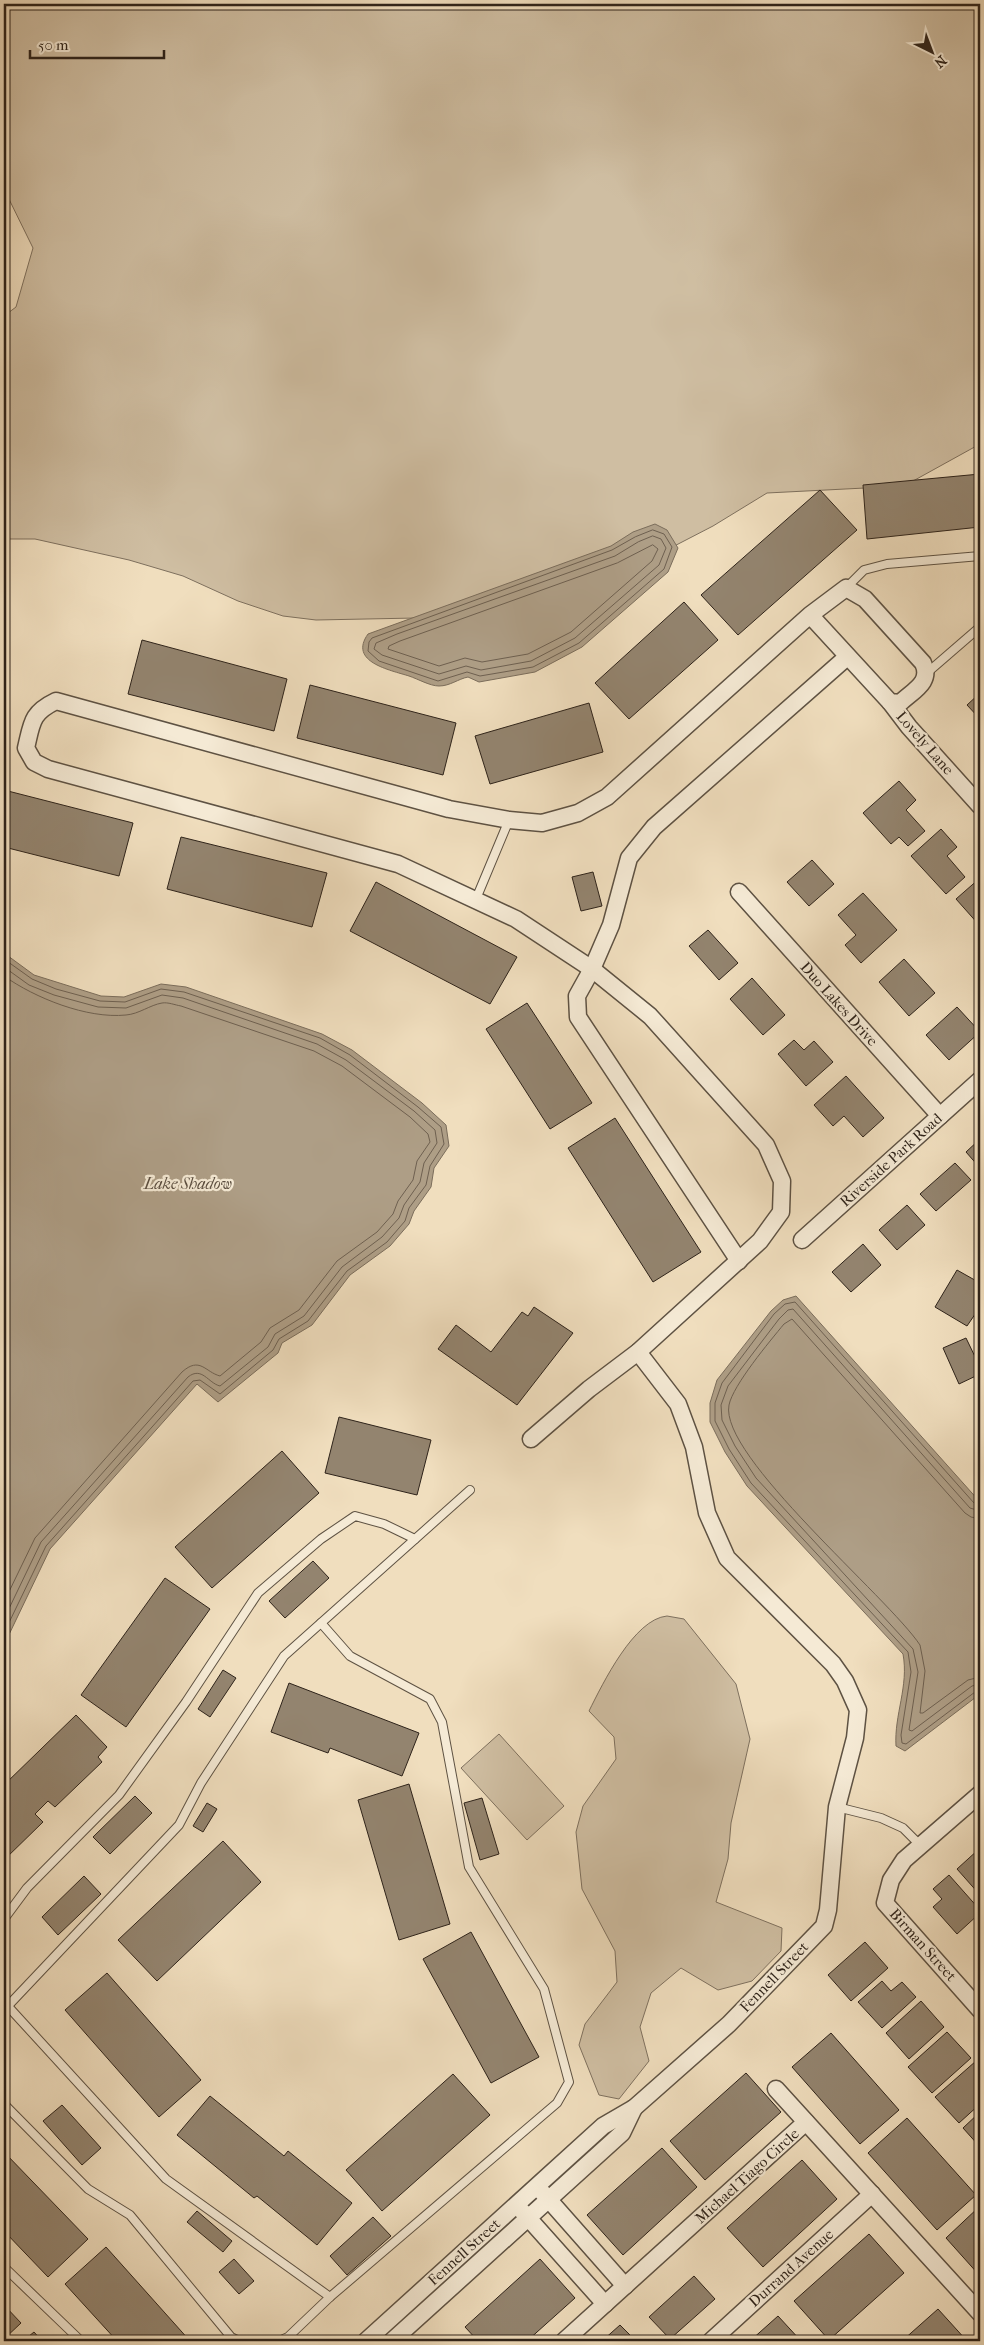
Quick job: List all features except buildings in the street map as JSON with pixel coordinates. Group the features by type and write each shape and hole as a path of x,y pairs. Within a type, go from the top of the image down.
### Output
{"street":[{"path":"531,1439 589,1389 638,1352 760,1241 781,1212 782,1181 766,1144 650,1016 592,969 516,919 398,864 48,768 34,762 26,748 33,718 42,708 56,701 449,809 509,820 542,823 578,813 607,797 810,615 846,588 865,599 923,663 928,672 926,679 900,703 890,702"},
{"name":"Lovely Lane","path":"810,615 890,702 980,806"},
{"path":"739,1261 578,1017 577,996 592,969 611,925 629,858 654,827 848,657"},
{"name":"Duo Lakes Drive","path":"739,892 940,1116"},
{"name":"Riverside Park Road","path":"802,1240 980,1080"},
{"name":"Fennell Street","path":"366,2341 603,2126 634,2108 729,2024 824,1926 828,1910 837,1807 855,1738 858,1710 845,1681 833,1664 727,1558 707,1513 694,1447 678,1404 638,1352"},
{"path":"920,1845 980,1794"},
{"name":"Birman Street","path":"920,1845 904,1860 892,1880 885,1903 980,2010"},
{"path":"776,2089 806,2122"},
{"name":"Fennell Street","path":"392,2341 622,2133 634,2108"},
{"name":"Michael Tiago Circle","path":"564,2341 806,2122 980,2313"},
{"path":"537,2186 625,2286"},
{"name":"Durrand Avenue","path":"711,2341 872,2194"},
{"path":"516,2205 605,2304"},
{"path":"572,2267 592,2249"}],"lane":[{"path":"846,588 864,570 887,564 980,556"},
{"path":"928,672 980,627"},
{"path":"476,899 509,820"},
{"path":"330,2297 166,2179 5,2006 179,1825 201,1783 284,1656 470,1490"},
{"path":"4,1919 27,1888 119,1795 186,1702 258,1593 321,1538 355,1516 384,1524 415,1539"},
{"path":"279,2341 288,2337 330,2297 557,2103 569,2082 544,1989 469,1866 442,1722 430,1699 350,1656 321,1623"},
{"path":"837,1807 881,1818 904,1828 920,1845"},
{"path":"4,2104 88,2188 130,2215 232,2337 239,2341"},
{"path":"4,2267 81,2341"}],"shaded area":[{"path":"4,4 980,4 980,444 904,486 767,493 713,526 655,556 416,618 316,620 283,616 238,601 183,576 129,560 35,539 4,539 4,316 16,307 33,248 4,189"},
{"path":"667,1616 684,1619 736,1684 750,1739 731,1823 728,1859 716,1902 782,1928 781,1951 752,1981 718,1990 681,1968 651,1993 640,2027 649,2061 619,2099 599,2095 579,2045 585,2024 617,1982 615,1951 582,1889 576,1832 583,1806 616,1759 614,1737 589,1711 611,1669 632,1640 643,1628 655,1620"},
{"path":"499,1734 564,1806 527,1840 461,1768"}],"water":[{"path":"655,524 667,530 678,548 668,572 582,647 535,672 479,682 468,677 447,685 435,686 382,667 367,658 363,652 363,644 368,634 611,546 633,532"},
{"name":"Lake Shadow","path":"4,953 34,975 101,996 124,997 161,984 186,987 322,1034 352,1050 422,1103 446,1125 449,1146 434,1168 431,1187 414,1211 409,1224 390,1246 350,1275 312,1325 282,1343 278,1353 218,1402 197,1384 50,1549 4,1645"},
{"path":"796,1296 980,1502 980,1694 905,1751 896,1746 897,1723 904,1678 903,1654 747,1486 725,1452 710,1422 710,1403 717,1380 771,1311 783,1300"}]}
